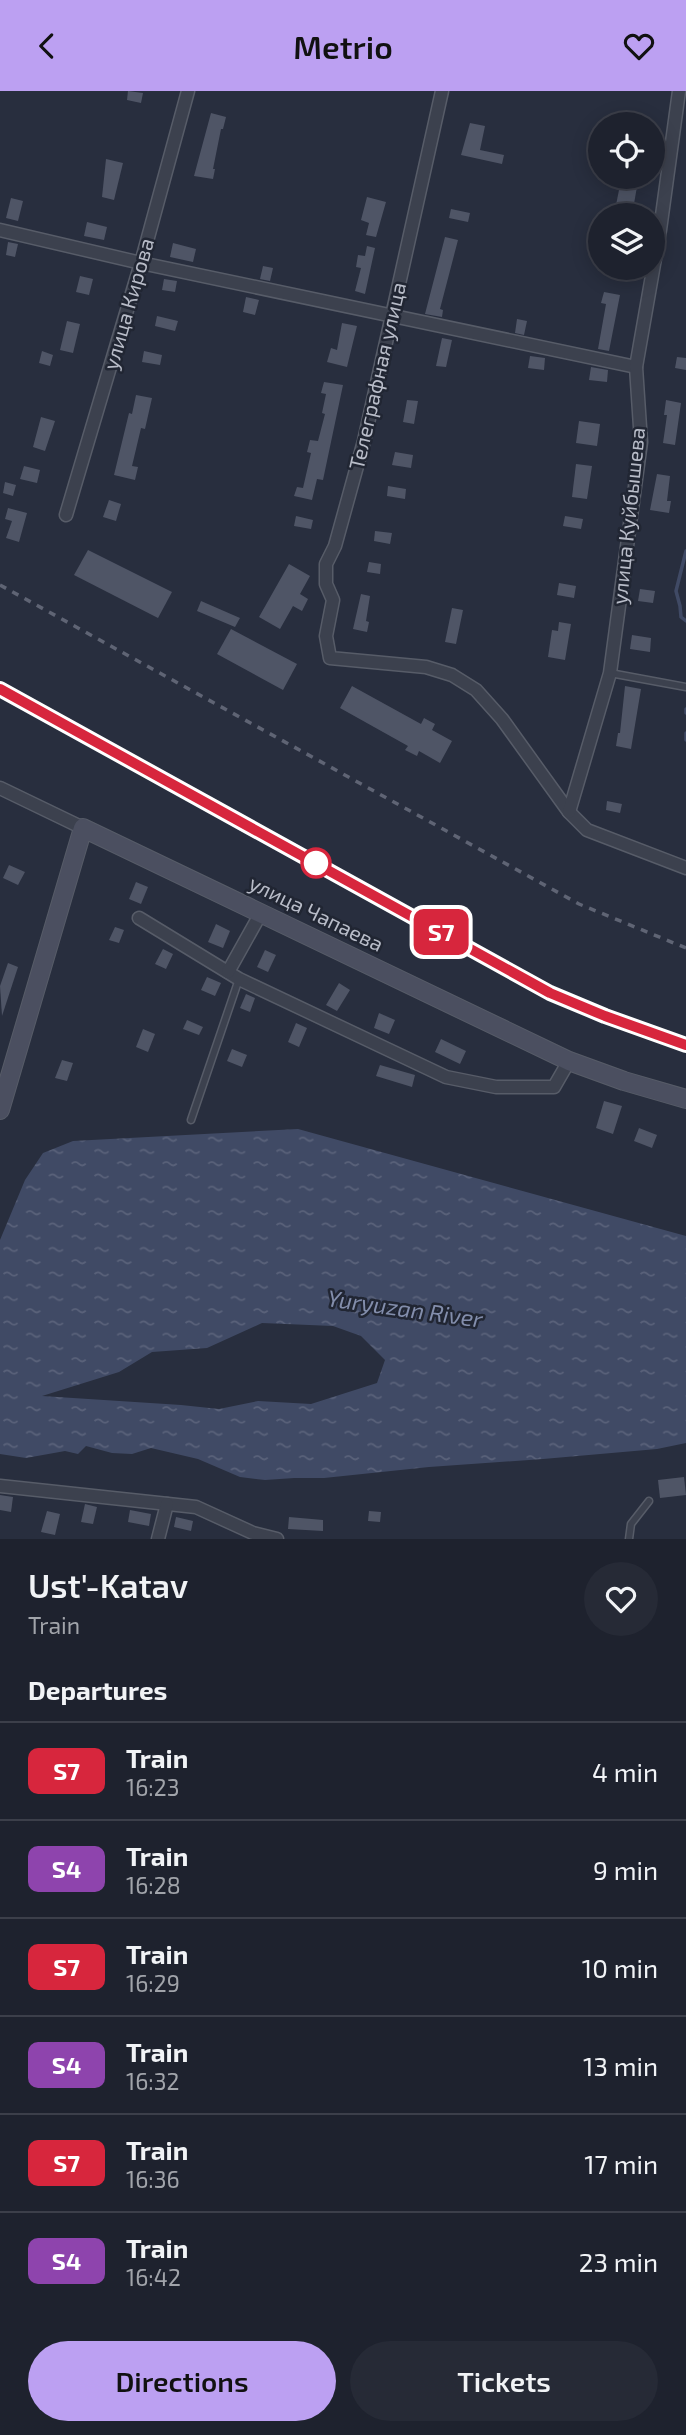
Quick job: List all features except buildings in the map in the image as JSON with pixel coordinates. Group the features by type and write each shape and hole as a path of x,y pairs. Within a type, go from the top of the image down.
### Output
{"main road":[{"name":"улица Чапаева","path":"83,828 569,1061 686,1099"},
{"path":"0,1111 83,828"}],"street":[{"name":"улица Кирова","path":"66,515 141,263 188,91"},
{"name":"Телеграфная улица","path":"442,91 355,475 335,547 326,564 326,584 332,600 326,636 330,658 426,667 452,675 477,690 502,719 569,812"},
{"name":"улица Куйбышева","path":"569,812 610,673 641,442 636,367 660,230 679,91"},
{"path":"0,230 391,317 636,367"},
{"path":"0,788 83,828"},
{"path":"569,812 587,830 686,868"},
{"path":"234,976 261,913"},
{"path":"139,918 234,976 446,1077 496,1087 554,1087 569,1061"},
{"path":"0,1486 196,1507 253,1534 276,1539"},
{"path":"158,1539 167,1504"}],"lane":[{"path":"610,673 686,687"},
{"path":"191,1120 234,976"},
{"path":"629,1539 631,1524 649,1501"}],"water":[{"name":"Yuryuzan River","path":"298,1129 686,1236 686,1443 657,1449 324,1478 265,1480 240,1477 198,1459 151,1448 132,1454 112,1453 86,1446 78,1454 65,1451 26,1458 0,1454 0,1240 25,1180 43,1153 73,1141","holes":["262,1323 333,1326 361,1336 385,1360 377,1383 311,1404 258,1401 219,1409 42,1396 119,1372 152,1352 207,1348"]}],"waterway":[{"path":"686,551 676,591 681,617 686,621"},
{"path":"686,733 686,740"}],"railway":[{"path":"0,585 579,904 686,948"},
{"path":"0,689 550,993 686,1045"}],"train":[{"name":"S7","path":"0,689 550,993 686,1045"}]}
